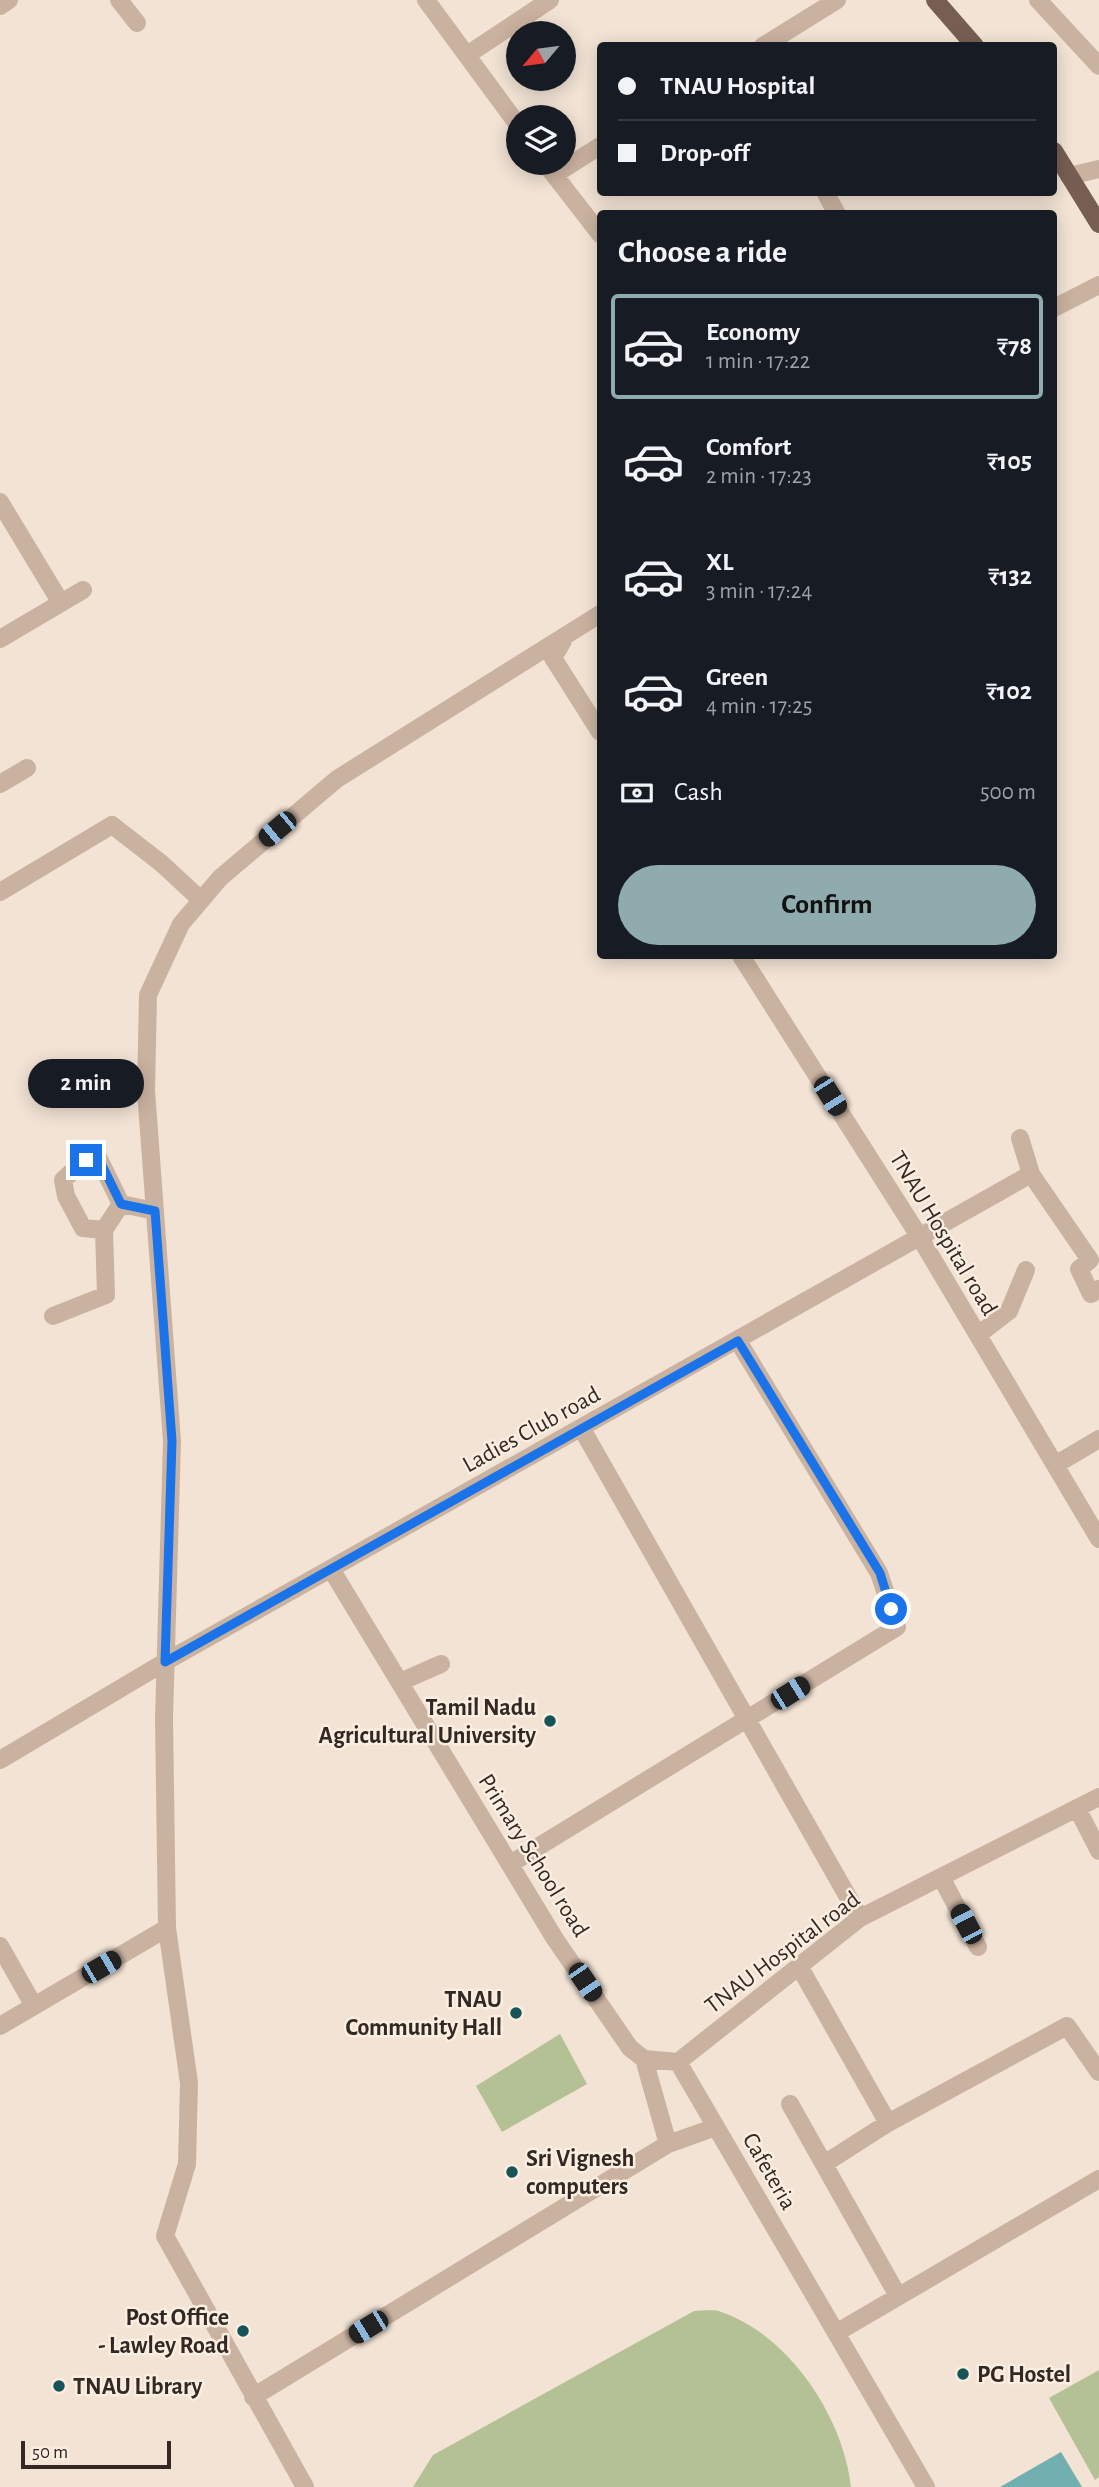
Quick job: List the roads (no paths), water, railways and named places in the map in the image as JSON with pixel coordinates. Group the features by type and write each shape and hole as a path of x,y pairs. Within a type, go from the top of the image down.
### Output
{"main road":[{"path":"935,0 972,42"},
{"path":"1057,156 1099,224"}],"street":[{"path":"0,6 9,0"},
{"path":"119,0 137,23"},
{"path":"426,0 506,109"},
{"path":"467,55 550,0"},
{"path":"769,42 837,0"},
{"path":"1038,0 1099,66"},
{"path":"576,157 597,147"},
{"path":"1069,176 1099,169"},
{"path":"555,175 597,230"},
{"path":"1057,306 1099,285"},
{"path":"0,502 61,603"},
{"path":"0,639 83,590"},
{"path":"305,2487 165,2236 187,2164 189,2083 167,1928 165,1662 172,1441 146,1091 148,995 181,924 220,877 337,779 563,641 597,616"},
{"path":"563,641 553,658 597,727"},
{"path":"0,784 27,768"},
{"path":"0,892 112,825 161,863 201,900"},
{"name":"TNAU Hospital road","path":"743,959 919,1236 1099,1539"},
{"path":"1020,1138 1031,1174 1090,1260 1079,1269 1091,1294 1099,1289"},
{"path":"104,1230 83,1228 66,1196 63,1180 86,1160 98,1157 121,1204"},
{"name":"Ladies Club road","path":"0,1760 165,1662 1031,1174"},
{"path":"121,1204 155,1211"},
{"path":"52,1316 106,1295 104,1230 121,1204"},
{"path":"978,1335 1009,1311 1026,1270"},
{"path":"510,1864 897,1627 880,1573 738,1341"},
{"path":"582,1429 860,1918"},
{"path":"1055,1465 1099,1439"},
{"name":"Primary School road","path":"331,1569 555,1939 630,2048 644,2059"},
{"path":"400,1682 441,1664"},
{"name":"TNAU Hospital road","path":"678,2062 860,1918 1099,1797"},
{"path":"1077,1808 1099,1851"},
{"path":"942,1877 978,1947"},
{"path":"0,2026 167,1928"},
{"path":"0,1946 34,2006"},
{"path":"799,1966 888,2123"},
{"path":"824,2164 888,2123 1067,2026 1099,2072"},
{"path":"668,2144 644,2059 678,2062 716,2127"},
{"path":"790,2104 898,2297"},
{"name":"Cafeteria","path":"253,2397 668,2144 716,2127 926,2487"},
{"path":"836,2333 1099,2179"}],"water":[{"path":"1061,2452 1082,2487 1000,2487"}],"place":[{"name":"Tamil Nadu Agricultural University","path":"550,1721"},
{"name":"TNAU Community Hall","path":"516,2013"},
{"name":"Sri Vignesh computers","path":"512,2172"},
{"name":"Post Office - Lawley Road","path":"243,2331"},
{"name":"PG Hostel","path":"963,2374"},
{"name":"TNAU Library","path":"59,2386"}]}
